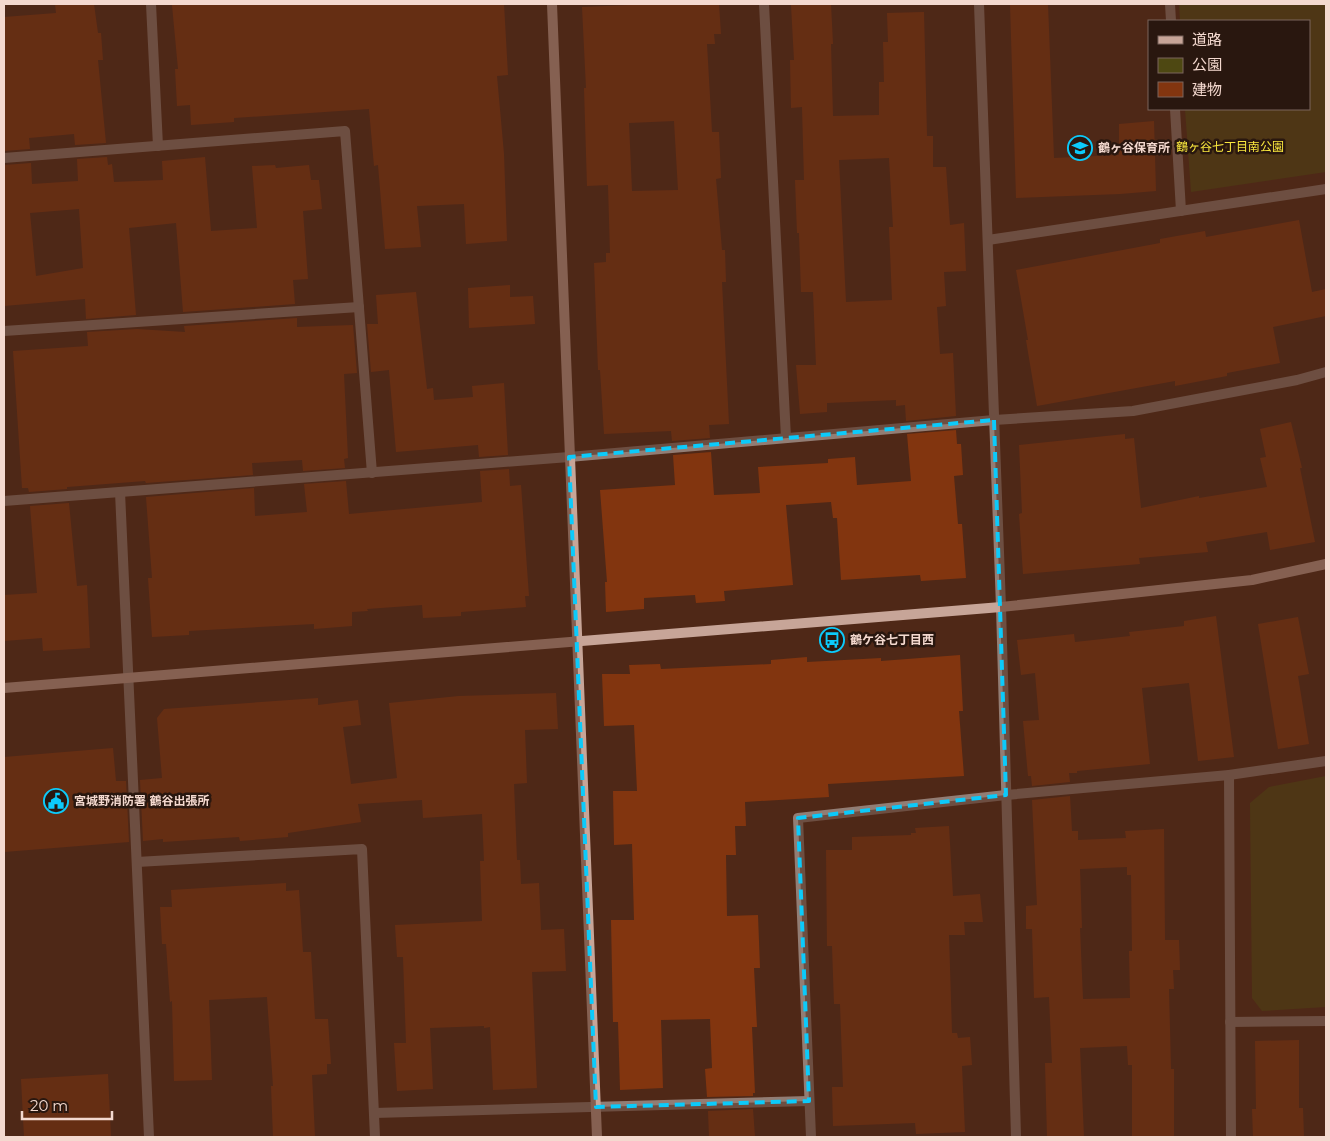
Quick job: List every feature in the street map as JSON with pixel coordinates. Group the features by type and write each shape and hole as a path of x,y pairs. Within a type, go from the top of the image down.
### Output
{"street":[{"path":"151,4 158,146"},
{"path":"552,4 597,1137"},
{"path":"764,4 786,438"},
{"path":"980,4 1001,607 1016,1137"},
{"path":"1170,4 1170,20"},
{"path":"1175,110 1181,211"},
{"path":"4,158 345,131 372,473"},
{"path":"988,240 1326,189"},
{"path":"4,331 359,307"},
{"path":"4,501 569,457 994,420 1133,411 1297,380 1326,372"},
{"path":"120,492 149,1137"},
{"path":"4,688 1001,607 1252,580 1326,564"},
{"path":"811,1137 798,818 1006,795 1228,775 1326,761"},
{"path":"1228,775 1231,1137"},
{"path":"137,862 362,850 375,1137"},
{"path":"1230,1022 1326,1020"},
{"path":"374,1113 809,1101"}],"highlighted area":[{"path":"994,420 1006,795 798,818 809,1101 596,1107 569,457"}],"green space":[{"name":"鶴ヶ谷七丁目南公園","path":"1179,4 1326,4 1326,172 1191,192 1185,110 1310,110 1310,20 1180,20"},
{"path":"1326,776 1326,1007 1262,1011 1252,998 1250,803 1269,787"}],"building":[{"path":"55,4 94,4 98,33 101,33 103,60 98,60 106,143 75,145 74,134 29,138 30,149 4,151 4,17 56,13"},
{"path":"504,4 508,75 497,76 504,154 507,241 466,244 464,204 417,206 421,247 385,249 378,165 374,166 369,109 234,118 234,122 191,125 190,105 177,106 175,69 178,69 172,5"},
{"path":"719,4 721,34 714,34 715,44 707,44 712,132 719,132 721,178 716,179 722,250 725,250 726,282 722,282 729,424 709,425 710,438 672,441 671,431 604,434 600,370 598,370 594,263 606,262 606,253 610,253 608,185 587,186 584,88 586,88 582,7","holes":["674,121 678,190 632,191 629,123"]},
{"path":"831,4 833,116 879,115 879,82 884,82 883,42 888,42 887,13 924,12 927,136 933,136 933,167 946,167 950,225 964,223 966,271 944,272 946,306 937,307 940,354 953,353 956,416 906,421 905,405 896,406 896,400 827,403 827,412 800,414 796,365 816,365 813,292 801,292 795,180 804,180 802,107 791,108 790,60 794,60 791,5","holes":["889,158 893,227 889,227 892,300 846,302 839,160"]},
{"path":"1010,4 1048,4 1054,158 1119,155 1119,124 1154,121 1156,191 1016,198"},
{"path":"107,157 108,165 112,164 114,182 163,180 162,161 205,157 211,231 257,228 252,166 275,165 276,168 309,165 311,180 319,180 322,209 303,211 308,279 293,280 295,304 183,312 176,223 129,228 136,315 86,319 85,299 4,306 4,165 31,163 32,184 78,181 77,159","holes":["79,209 83,268 36,276 30,213"]},
{"path":"1299,220 1312,292 1326,289 1326,316 1273,327 1280,363 1227,373 1227,376 1175,386 1175,381 1037,406 1016,270 1160,243 1160,239 1205,231 1206,237"},
{"path":"510,285 510,297 533,296 535,324 469,328 468,288"},
{"path":"416,292 427,389 433,388 434,400 473,397 472,386 504,383 508,455 479,457 478,445 396,452 389,370 371,372 367,324 378,324 376,295"},
{"path":"297,318 297,327 353,325 357,373 344,374 348,458 344,459 345,468 303,471 302,460 252,463 253,475 146,483 145,481 29,492 28,488 22,488 13,351 88,346 87,332 137,329 185,332 184,326"},
{"path":"1291,422 1302,468 1300,468 1315,542 1270,550 1267,532 1206,542 1208,552 1139,558 1140,564 1023,574 1019,514 1022,513 1019,445 1125,434 1125,439 1134,438 1141,508 1199,496 1199,498 1267,487 1260,458 1266,457 1260,429"},
{"path":"956,430 957,444 961,444 963,475 954,476 958,524 962,524 966,578 921,581 920,575 841,580 837,518 833,518 831,502 786,505 793,585 724,591 725,601 696,603 695,595 644,598 644,609 606,612 605,582 607,582 600,490 675,485 673,455 711,452 714,495 760,493 758,467 828,463 828,459 855,457 857,485 911,481 907,434"},
{"path":"509,469 510,486 521,485 529,596 525,596 526,607 461,612 461,616 423,618 422,605 367,609 368,611 352,612 352,626 314,629 314,624 189,631 189,635 152,637 148,578 152,578 146,497 254,488 255,516 307,512 304,484 346,481 349,514 482,502 480,471"},
{"path":"69,503 77,586 87,585 90,648 43,651 42,638 4,641 4,595 37,593 30,506"},
{"path":"1216,616 1234,757 1198,761 1189,683 1142,688 1150,764 1077,771 1077,773 1069,773 1070,782 1032,786 1031,776 1028,776 1023,721 1039,720 1035,673 1021,675 1017,640 1074,634 1075,642 1130,636 1129,632 1184,626 1184,621"},
{"path":"1298,617 1309,674 1298,676 1309,744 1278,749 1258,624"},
{"path":"960,655 963,711 959,711 964,776 828,784 829,797 745,802 746,826 735,826 736,855 726,855 727,916 758,915 760,968 754,968 757,1027 752,1027 755,1093 753,1093 753,1096 707,1097 705,1069 712,1068 710,1019 661,1020 663,1088 620,1090 618,1022 613,1022 611,920 634,920 632,844 614,845 613,791 637,791 634,725 604,726 602,674 630,674 629,665 660,664 661,669 771,664 771,660 807,657 807,662 881,658 881,661"},
{"path":"556,693 558,729 525,730 527,783 514,784 517,860 520,860 521,884 539,883 541,930 564,929 566,971 532,972 537,1088 493,1090 490,1027 484,1028 484,1026 430,1028 433,1089 397,1091 394,1043 406,1043 403,957 397,957 395,925 482,921 480,861 484,861 482,814 423,818 422,800 358,804 361,822 288,833 288,837 240,841 239,837 163,842 163,839 143,841 140,780 162,778 157,718 164,709 318,698 318,705 358,700 361,725 343,727 351,784 397,778 389,703 459,696"},
{"path":"113,748 116,781 126,781 129,842 4,852 4,757"},
{"path":"1070,796 1072,831 1078,831 1078,840 1126,838 1125,831 1164,829 1165,940 1179,940 1180,970 1173,970 1174,989 1169,989 1171,1069 1174,1069 1174,1137 1132,1137 1132,1065 1128,1065 1127,1046 1080,1048 1084,1137 1047,1137 1045,1063 1052,1063 1049,997 1034,998 1032,929 1026,929 1026,906 1037,905 1032,800","holes":["1127,867 1127,875 1131,875 1132,951 1129,951 1130,998 1083,999 1080,869"]},
{"path":"949,826 953,896 980,894 983,922 964,922 965,935 949,935 952,1033 957,1033 958,1038 970,1037 972,1065 962,1066 965,1132 916,1134 915,1123 833,1126 832,1087 843,1087 840,1004 834,1004 832,946 827,946 826,850 852,850 852,837 911,835 911,833 916,833 915,828"},
{"path":"286,883 286,891 299,890 303,952 311,952 315,1019 328,1019 331,1064 327,1064 327,1074 312,1075 315,1137 273,1137 271,1086 273,1086 267,997 209,1000 212,1080 174,1081 172,1001 170,1002 166,944 162,944 160,907 172,907 171,890"},
{"path":"1299,1040 1299,1108 1303,1108 1304,1137 1253,1137 1252,1109 1256,1109 1255,1041"},
{"path":"108,1074 111,1137 24,1137 21,1079"},
{"path":"753,1109 755,1137 709,1137 708,1111"}],"place":[{"name":"鶴ヶ谷保育所","path":"1080,148"},
{"name":"鶴ケ谷七丁目西","path":"832,640"},
{"name":"宮城野消防署 鶴谷出張所","path":"56,801"}]}
